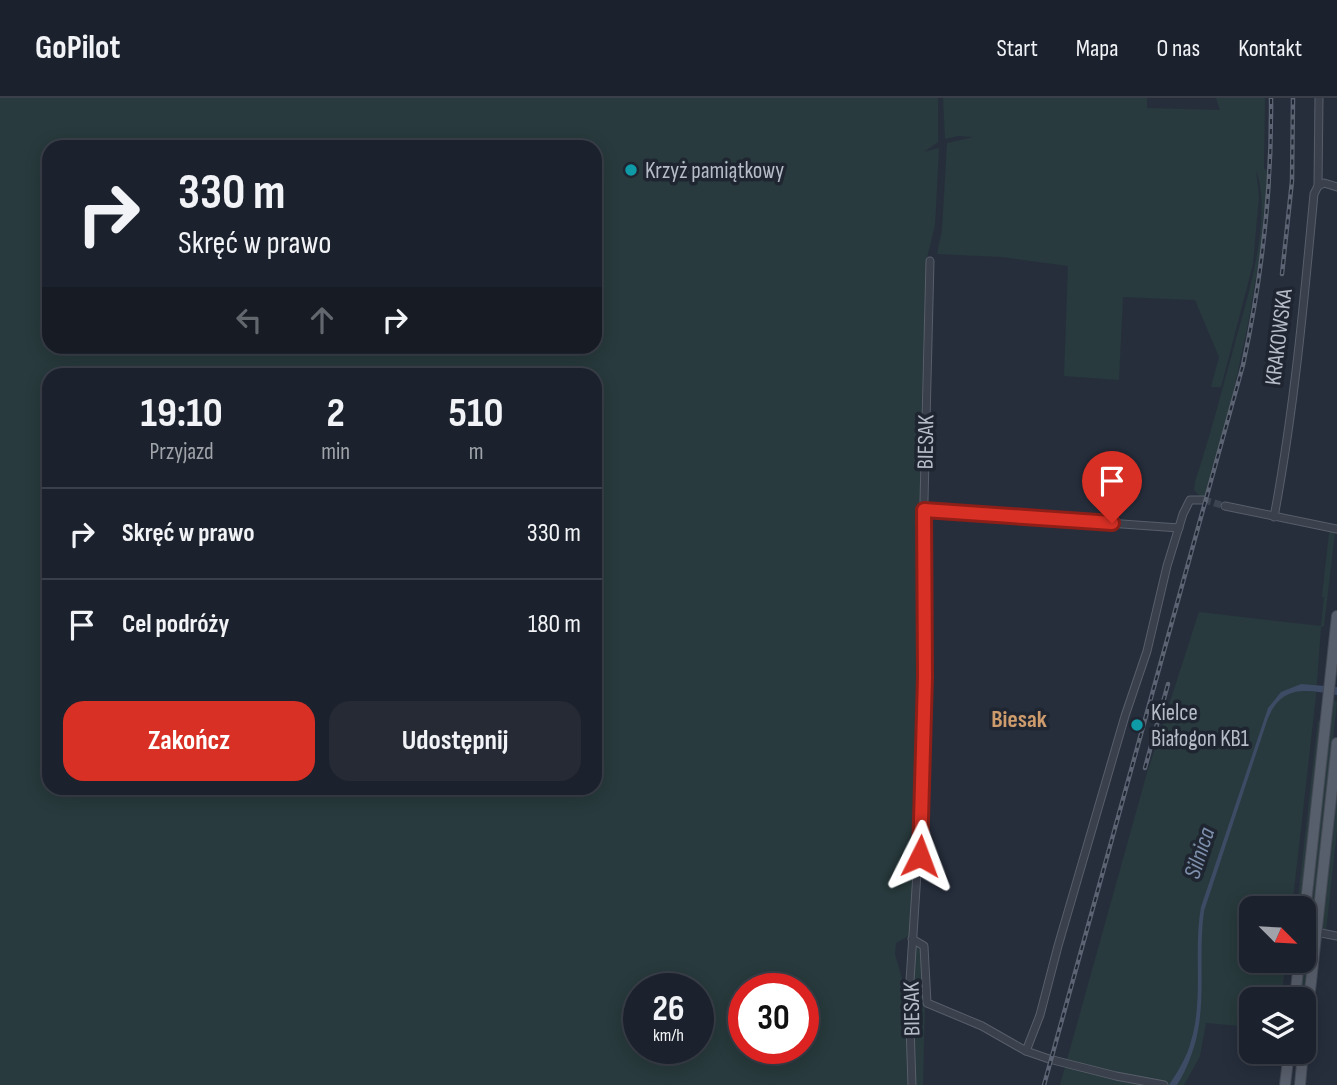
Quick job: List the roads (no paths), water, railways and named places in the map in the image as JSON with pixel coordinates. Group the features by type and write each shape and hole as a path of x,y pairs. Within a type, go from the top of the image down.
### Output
{"main road":[{"path":"1307,896 1337,616"},
{"path":"1316,932 1337,743"},
{"path":"1285,1085 1288,1064"},
{"path":"1300,1085 1302,1064"}],"street":[{"name":"KRAKOWSKA","path":"1274,517 1282,477 1314,194 1318,186 1319,98"},
{"path":"1318,186 1324,183 1337,187"},
{"name":"BIESAK","path":"912,1085 909,996 923,773 924,510 930,261"},
{"path":"1026,1051 1040,1016 1125,716 1150,642 1161,587 1179,528 1189,501 1204,500"},
{"path":"1225,506 1337,529"},
{"path":"924,510 1179,528"},
{"path":"1316,932 1337,936"},
{"path":"912,939 924,946 927,1003 982,1026 1026,1051 1077,1067 1164,1085"}],"water":[{"path":"1301,684 1337,687 1337,695 1306,691 1288,694 1274,707 1268,718 1204,911 1197,1037 1180,1080 1177,1085 1169,1085 1187,1053 1195,1025 1201,907 1268,708 1281,692"}],"tunnel":[{"path":"1204,500 1225,506"}],"railway":[{"path":"1044,1085 1243,365 1256,299 1264,232 1270,165 1271,98"},
{"path":"1282,274 1292,181 1293,98"},
{"path":"1145,768 1168,684"}],"place":[{"name":"Krzyż pamiątkowy","path":"631,170"},
{"name":"Kielce Białogon KB1","path":"1137,725"}],"district":[{"name":"Biesak","path":"1019,719"}],"water label":[{"name":"Silnica","path":"1199,853"}]}
